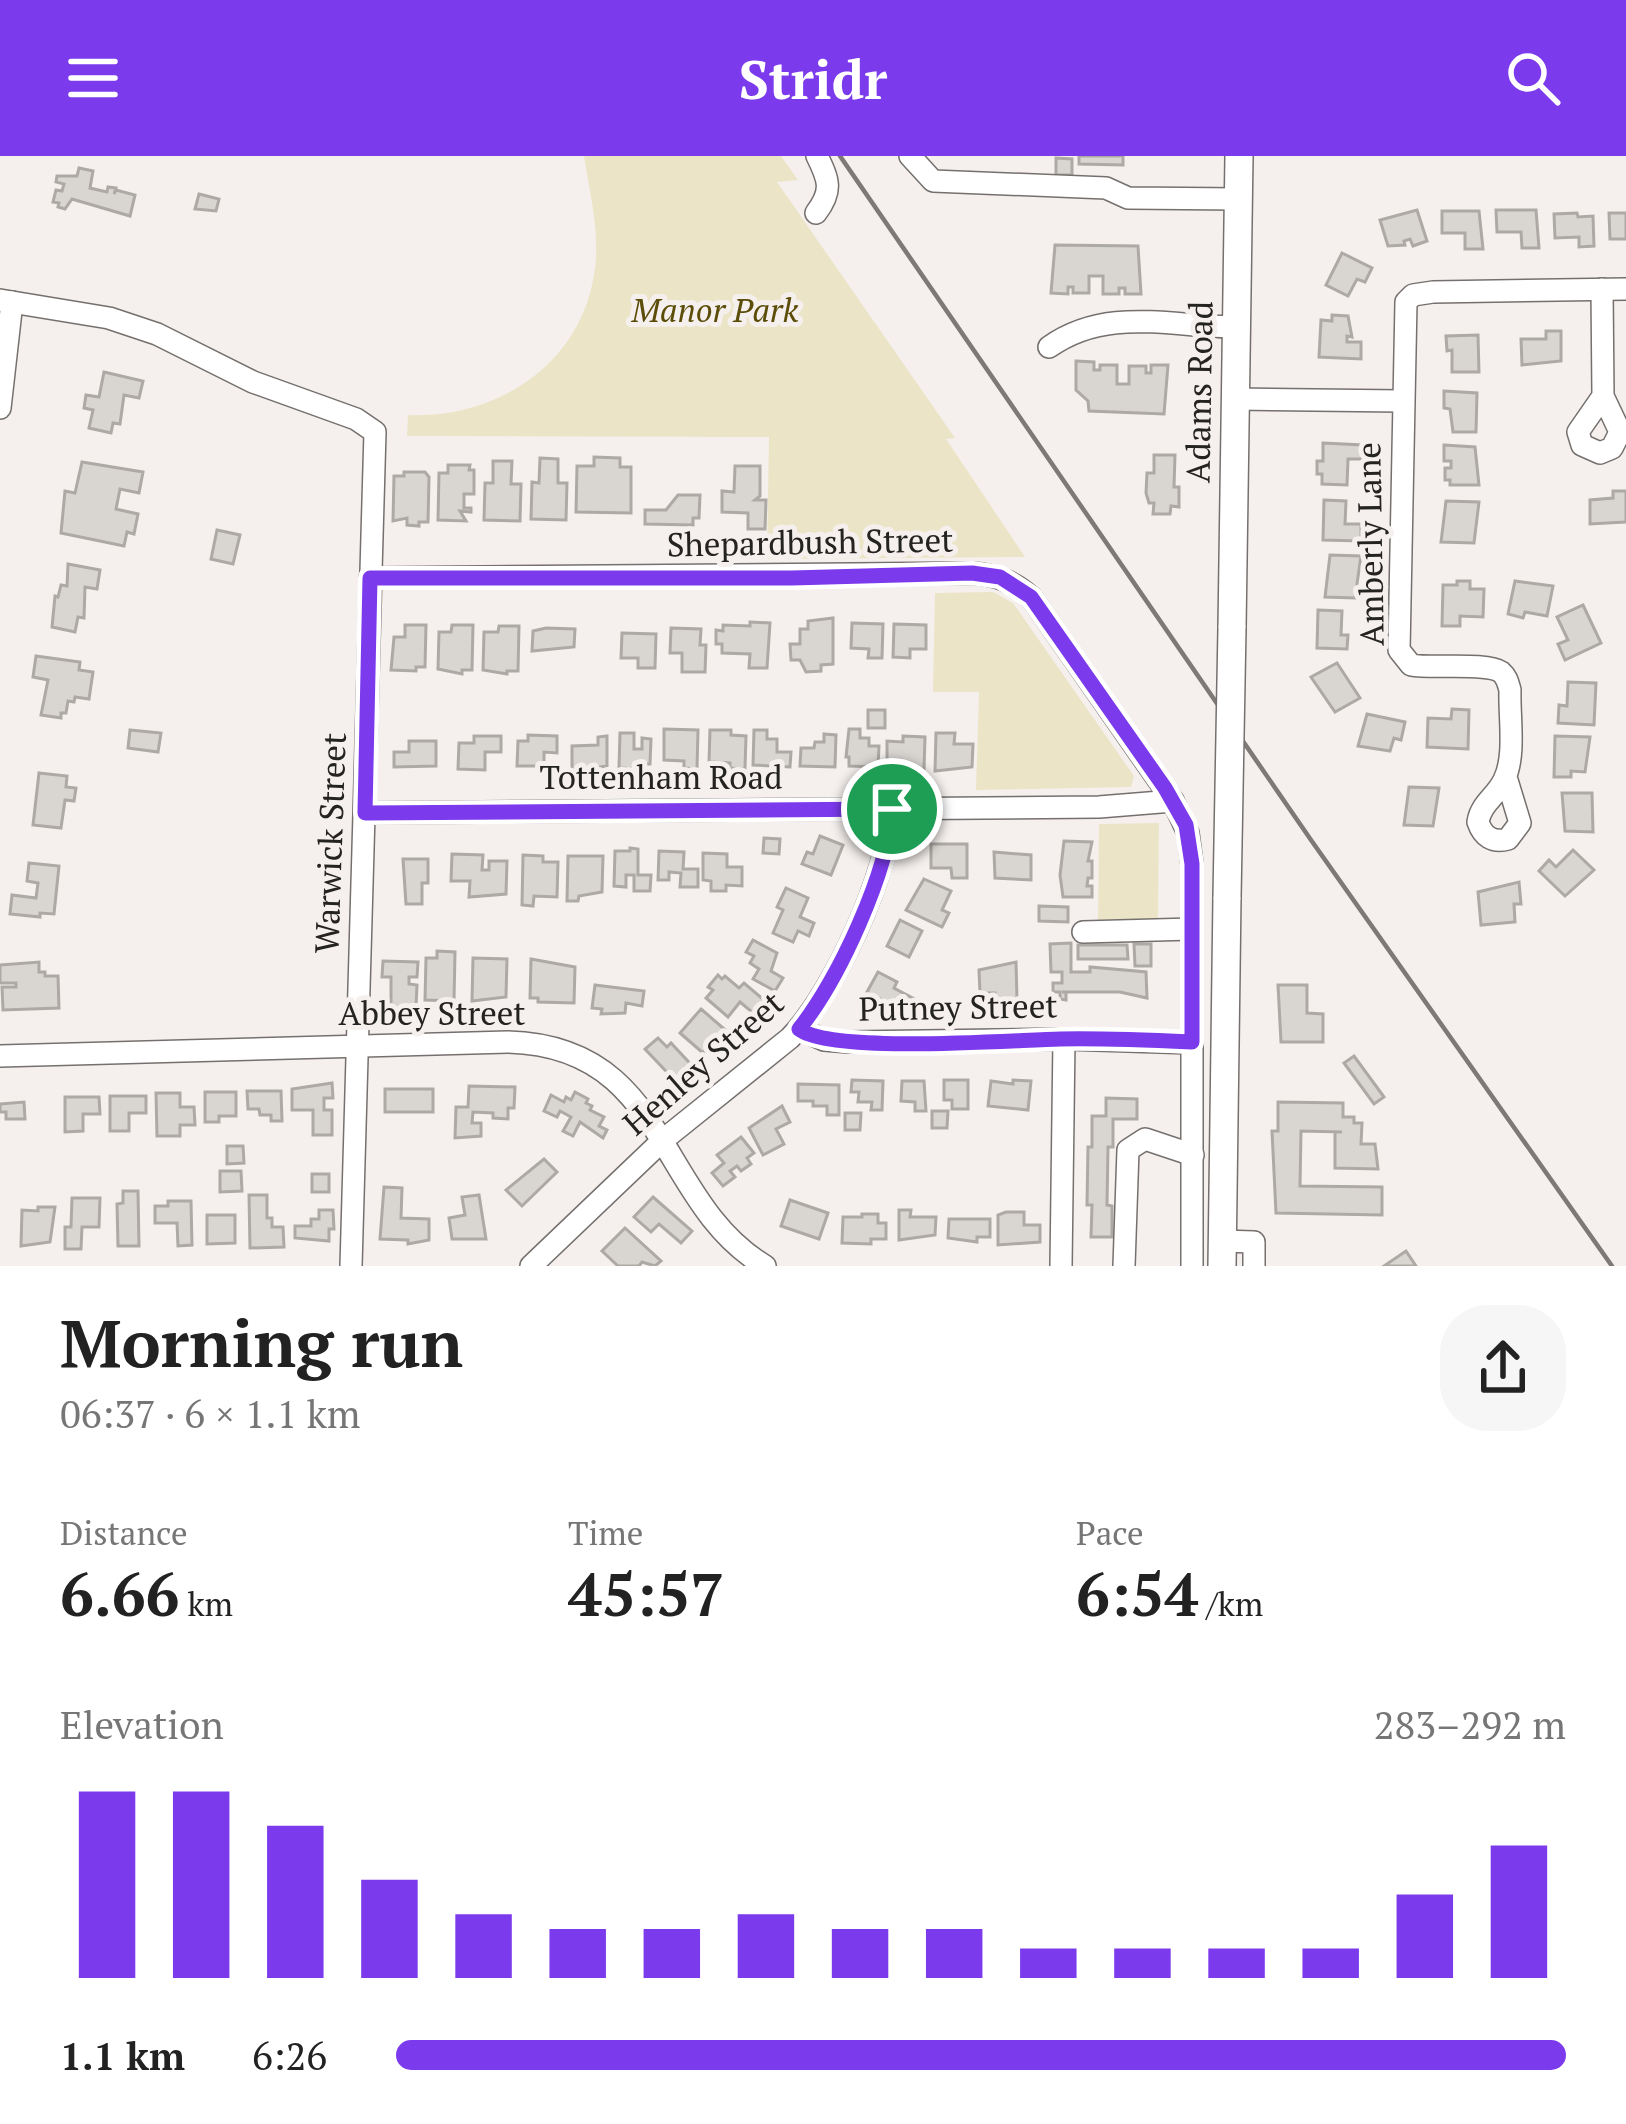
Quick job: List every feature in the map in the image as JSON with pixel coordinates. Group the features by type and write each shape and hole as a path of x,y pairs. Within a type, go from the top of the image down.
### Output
{"main road":[{"name":"Adams Road","path":"1222,1254 1240,156"}],"street":[{"path":"816,213 829,197 829,180 817,156"},
{"path":"910,156 933,181 1106,188 1128,199 1239,199"},
{"path":"1603,396 1602,289 1626,289"},
{"name":"Amberly Lane","path":"1506,777 1510,690 1502,673 1411,665 1399,650 1405,312 1413,295 1602,289"},
{"path":"0,408 6,301"},
{"name":"Warwick Street","path":"6,301 109,318 157,334 254,382 368,424 375,432 351,1266"},
{"path":"1049,346 1077,329 1112,320 1236,327"},
{"path":"1235,399 1402,401"},
{"name":"Shepardbush Street","path":"370,578 959,573 1000,577 1031,597 1173,801 1188,833 1192,1266"},
{"name":"Tottenham Road","path":"365,813 1099,807 1173,801"},
{"name":"Henley Street","path":"531,1266 663,1140 799,1029 820,1002 845,953 888,843 892,809"},
{"path":"1084,932 1192,929"},
{"name":"Putney Street","path":"799,1029 807,1035 848,1042 1192,1042"},
{"path":"1061,1266 1064,1039"},
{"name":"Abbey Street","path":"0,1056 508,1042 568,1052 589,1060 618,1084 663,1140 715,1222 739,1248 765,1266"},
{"path":"1124,1266 1128,1150 1144,1139 1193,1155"},
{"path":"1222,1254 1254,1242 1254,1266"}],"green space":[{"name":"Manor Park","path":"584,156 781,156 798,180 777,182 955,438 946,439 1025,557 767,559 769,437 407,436 408,415 471,408 501,397 551,361 571,336 585,308 596,260"},
{"path":"993,592 1013,603 1134,776 1131,787 976,790 979,692 933,692 935,593"},
{"path":"1159,823 1158,921 1098,923 1099,824"}],"building":[{"path":"1079,156 1123,156 1123,165 1079,164"},
{"path":"1056,158 1072,159 1072,175 1056,175"},
{"path":"79,168 93,171 90,188 107,192 108,187 116,188 114,194 116,190 135,195 130,216 72,199 65,209 58,207 53,202 56,190 62,191 64,184 56,182 57,176 77,176"},
{"path":"199,194 219,199 216,211 195,209"},
{"path":"1417,210 1427,241 1413,246 1410,239 1405,245 1388,246 1380,220"},
{"path":"1496,210 1536,210 1539,248 1522,248 1521,232 1497,232"},
{"path":"1442,211 1479,211 1483,249 1465,249 1465,233 1442,233"},
{"path":"1577,213 1578,217 1593,216 1594,246 1579,247 1579,237 1555,238 1554,214"},
{"path":"1609,213 1626,213 1626,239 1610,239"},
{"path":"1055,245 1138,246 1141,294 1125,294 1125,288 1119,288 1119,294 1103,294 1103,276 1089,276 1089,293 1073,293 1073,287 1068,287 1068,294 1051,293"},
{"path":"1342,253 1372,268 1365,282 1357,279 1348,296 1326,285"},
{"path":"1332,315 1348,316 1352,337 1347,336 1347,342 1361,342 1361,359 1319,357 1321,320 1332,321"},
{"path":"1546,331 1561,331 1561,361 1522,365 1521,339 1546,339"},
{"path":"1478,335 1479,372 1452,372 1452,350 1447,351 1446,336"},
{"path":"1076,361 1094,362 1094,370 1100,370 1100,365 1117,365 1117,384 1129,384 1129,366 1146,366 1146,373 1151,373 1151,365 1168,365 1164,414 1089,411 1088,401 1076,390"},
{"path":"104,372 143,381 139,398 124,395 120,424 113,423 111,433 89,428 93,410 84,408 86,395 99,397"},
{"path":"1444,391 1477,393 1476,432 1453,432 1450,409 1444,408"},
{"path":"1323,443 1363,445 1363,459 1348,459 1347,485 1322,484 1317,461 1323,461"},
{"path":"1444,445 1475,447 1479,485 1450,485 1445,480 1445,468 1451,468 1451,461 1444,461"},
{"path":"1154,455 1175,455 1179,507 1171,506 1170,514 1153,514 1154,503 1149,503 1146,493 1147,473 1154,473"},
{"path":"594,457 620,458 620,467 631,467 631,513 576,512 577,466 594,466"},
{"path":"540,458 558,459 558,483 567,483 566,520 531,519 532,482 539,483"},
{"path":"493,461 512,461 511,484 521,484 520,521 484,520 485,483 493,483"},
{"path":"82,462 143,472 139,493 120,489 116,509 138,514 134,534 127,532 124,546 61,533 65,491 75,493"},
{"path":"448,465 470,465 469,470 474,470 474,494 464,494 464,508 471,512 460,511 466,521 438,520 439,473 448,473"},
{"path":"735,466 760,466 760,496 755,500 766,500 765,529 748,529 748,513 722,512 722,491 734,492"},
{"path":"404,472 425,472 429,477 428,522 419,522 419,526 407,525 407,518 393,521 394,476 404,476"},
{"path":"1613,491 1626,491 1626,522 1590,524 1590,500 1613,498"},
{"path":"678,495 700,495 699,518 693,518 693,525 645,524 645,510 666,510"},
{"path":"1324,500 1346,501 1345,524 1361,524 1361,541 1323,540"},
{"path":"1446,501 1479,502 1474,543 1441,542"},
{"path":"217,530 240,535 233,564 211,559"},
{"path":"1330,555 1361,556 1355,598 1325,597"},
{"path":"68,564 100,570 97,589 85,587 84,618 78,617 75,632 52,627 55,596 61,585 67,586"},
{"path":"1457,581 1470,581 1470,589 1484,589 1483,617 1460,616 1460,626 1442,626 1443,585 1457,585"},
{"path":"1515,581 1553,586 1547,616 1508,614"},
{"path":"1583,605 1601,643 1565,660 1558,644 1568,640 1557,617"},
{"path":"1318,610 1342,611 1341,635 1348,635 1347,649 1317,648"},
{"path":"833,618 833,664 806,672 800,660 791,660 790,644 800,644 800,629 808,629 808,621"},
{"path":"750,622 770,623 767,668 749,668 750,654 722,653 722,644 716,644 716,630 723,631 723,625 750,626"},
{"path":"852,623 883,624 882,658 868,658 869,649 851,648"},
{"path":"894,624 926,625 926,649 910,649 910,658 893,657"},
{"path":"405,625 426,625 425,667 416,667 416,671 391,670 394,637 405,637"},
{"path":"452,625 473,625 472,670 462,670 462,674 438,669 439,632 451,632"},
{"path":"499,626 519,626 518,671 483,670 484,632 498,632"},
{"path":"671,628 701,629 705,672 682,672 682,653 670,653"},
{"path":"575,629 574,647 532,651 533,631"},
{"path":"622,633 656,634 655,668 638,668 638,658 621,658"},
{"path":"36,656 80,662 79,670 93,672 89,699 68,701 61,718 41,715 48,680 33,677"},
{"path":"1337,663 1360,698 1335,712 1311,677"},
{"path":"1568,682 1596,683 1594,725 1558,723 1559,705 1567,706"},
{"path":"1452,709 1469,710 1468,749 1427,747 1428,718 1451,719"},
{"path":"868,710 885,710 885,728 868,728"},
{"path":"1367,714 1405,722 1401,740 1394,738 1390,751 1358,746"},
{"path":"664,729 698,730 697,769 684,768 684,761 664,760"},
{"path":"849,729 860,729 860,738 869,738 869,746 879,746 878,767 849,766"},
{"path":"130,730 161,733 158,752 128,748"},
{"path":"710,730 746,736 745,769 709,762"},
{"path":"754,730 767,730 767,739 777,739 777,752 791,752 790,767 753,765"},
{"path":"620,733 634,733 634,749 642,749 642,738 651,739 650,764 643,764 643,769 619,768"},
{"path":"936,733 955,733 954,744 973,744 972,767 935,771"},
{"path":"824,734 836,735 835,767 800,766 801,748 824,742"},
{"path":"528,735 557,736 557,753 544,752 544,766 517,766 518,741 528,741"},
{"path":"474,736 501,736 501,752 485,752 485,770 458,769 459,743 474,743"},
{"path":"607,736 607,766 572,771 572,746 598,745 598,737"},
{"path":"903,736 925,737 924,770 887,764 887,741 903,742"},
{"path":"1555,736 1590,737 1585,772 1554,777"},
{"path":"409,741 436,741 436,766 394,767 394,752 409,752"},
{"path":"39,773 67,776 66,787 76,788 74,801 65,800 61,828 33,825"},
{"path":"1409,787 1439,788 1433,826 1404,825"},
{"path":"1562,793 1592,793 1593,832 1565,831"},
{"path":"820,836 843,845 831,875 802,864 807,852 813,854"},
{"path":"764,838 780,839 779,854 763,853"},
{"path":"1064,841 1092,842 1088,861 1092,861 1092,878 1087,886 1092,886 1092,897 1063,897"},
{"path":"931,844 967,844 967,878 952,878 951,868 931,868"},
{"path":"638,849 638,875 651,875 650,891 634,891 634,875 626,875 626,887 614,886 615,851"},
{"path":"1573,850 1594,870 1565,896 1539,871 1549,860 1556,867"},
{"path":"659,851 684,852 683,869 698,869 698,887 680,887 681,873 669,872 669,880 658,880"},
{"path":"994,852 1031,855 1031,880 995,878"},
{"path":"703,853 727,854 727,867 742,867 742,886 711,891 711,881 703,880"},
{"path":"452,854 483,855 482,870 489,870 489,861 507,861 506,894 469,897 470,881 451,881"},
{"path":"523,855 558,862 557,897 534,896 533,906 522,905"},
{"path":"568,856 603,856 602,892 567,901"},
{"path":"403,859 428,859 422,904 406,904"},
{"path":"29,863 59,866 54,914 10,914 12,895 36,898 38,883 27,881"},
{"path":"924,879 951,891 942,910 949,913 942,927 906,910"},
{"path":"1519,882 1521,904 1514,904 1515,922 1481,925 1478,892"},
{"path":"786,888 808,898 800,917 814,923 809,936 798,931 793,942 773,933"},
{"path":"1039,906 1068,907 1068,922 1039,921"},
{"path":"900,920 922,931 909,957 887,946"},
{"path":"753,940 777,953 771,971 783,978 775,991 753,979 759,969 750,963 754,956 746,952"},
{"path":"1071,943 1071,972 1090,972 1090,967 1146,972 1147,998 1120,992 1066,992 1066,1000 1060,999 1060,992 1053,992 1053,983 1062,983 1062,972 1051,972 1050,944"},
{"path":"1134,944 1151,944 1151,966 1135,966"},
{"path":"1078,945 1127,945 1128,959 1078,959"},
{"path":"437,951 455,952 454,1001 425,1000 426,958 437,958"},
{"path":"473,958 507,959 506,997 472,1001"},
{"path":"531,959 575,967 574,1003 530,998"},
{"path":"383,961 418,962 417,977 409,977 409,984 417,985 416,1007 391,1007 391,977 382,977"},
{"path":"39,962 39,972 58,976 59,1008 3,1010 2,987 16,987 16,983 0,983 0,965"},
{"path":"1016,962 1017,999 995,1000 995,993 980,993 979,970"},
{"path":"878,972 918,1001 911,1015 867,992"},
{"path":"718,975 739,988 744,983 764,1000 753,1013 740,1002 728,1017 706,998"},
{"path":"595,985 644,991 642,1006 626,1003 625,1013 601,1014 602,1009 592,1008"},
{"path":"1278,985 1307,985 1307,1013 1323,1014 1323,1042 1281,1042"},
{"path":"701,1009 730,1034 719,1048 712,1042 703,1053 680,1033"},
{"path":"658,1038 667,1047 671,1043 698,1072 681,1087 645,1049"},
{"path":"1354,1056 1384,1097 1374,1104 1344,1063"},
{"path":"852,1080 883,1081 882,1110 871,1110 872,1102 858,1102 859,1092 851,1092"},
{"path":"944,1080 968,1080 968,1109 952,1109 952,1100 944,1100"},
{"path":"1013,1080 1031,1081 1028,1110 988,1106 991,1081 1013,1084"},
{"path":"902,1081 924,1081 926,1111 915,1111 915,1102 901,1101"},
{"path":"332,1083 333,1098 324,1098 324,1110 332,1110 332,1135 313,1135 313,1110 292,1110 292,1089"},
{"path":"798,1084 839,1085 839,1115 827,1115 827,1106 813,1106 813,1101 798,1101"},
{"path":"469,1086 515,1087 514,1108 508,1108 508,1119 473,1112 472,1123 481,1123 481,1136 455,1138 456,1107 468,1107"},
{"path":"385,1089 433,1089 433,1112 385,1112"},
{"path":"247,1091 281,1091 282,1121 271,1121 271,1115 260,1115 259,1109 248,1109"},
{"path":"205,1092 236,1092 236,1116 205,1122"},
{"path":"575,1092 588,1099 590,1110 604,1117 599,1126 607,1130 603,1138 580,1122 573,1136 563,1131 571,1117 544,1111 551,1095 564,1102"},
{"path":"156,1093 180,1093 180,1107 194,1107 195,1125 180,1125 180,1136 157,1136"},
{"path":"110,1096 146,1096 146,1113 129,1113 129,1131 110,1131"},
{"path":"65,1097 99,1097 100,1114 83,1114 83,1131 65,1132"},
{"path":"1106,1098 1137,1099 1137,1119 1113,1119 1107,1205 1112,1206 1112,1237 1091,1237 1088,1147 1092,1147 1092,1116 1106,1116"},
{"path":"24,1102 25,1119 6,1119 6,1112 0,1112 0,1104"},
{"path":"1278,1102 1343,1103 1343,1117 1362,1123 1361,1144 1375,1144 1378,1169 1335,1168 1335,1132 1342,1132 1301,1131 1300,1186 1382,1187 1382,1215 1276,1213 1272,1131 1278,1131"},
{"path":"782,1106 790,1122 776,1129 784,1144 763,1155 749,1128"},
{"path":"932,1111 948,1111 947,1128 932,1128"},
{"path":"845,1113 861,1113 860,1130 845,1130"},
{"path":"741,1137 754,1153 747,1158 751,1164 730,1171 735,1177 723,1186 712,1173 724,1163 717,1155"},
{"path":"227,1146 243,1146 244,1163 227,1164"},
{"path":"544,1159 557,1172 522,1206 506,1190"},
{"path":"220,1171 241,1171 242,1191 220,1192"},
{"path":"312,1174 329,1174 329,1192 312,1192"},
{"path":"384,1187 402,1188 401,1218 429,1219 429,1240 408,1244 408,1240 380,1239"},
{"path":"123,1191 138,1191 139,1246 118,1246 117,1204 123,1203"},
{"path":"249,1195 267,1195 267,1218 272,1218 272,1227 283,1227 284,1247 250,1248"},
{"path":"479,1195 486,1239 452,1239 449,1218 465,1215 462,1197"},
{"path":"653,1197 692,1231 681,1243 659,1224 651,1232 634,1217"},
{"path":"72,1198 100,1198 99,1227 82,1227 81,1249 65,1249"},
{"path":"790,1200 828,1213 819,1239 781,1226"},
{"path":"168,1201 191,1201 192,1245 178,1246 177,1223 155,1223 155,1206 168,1206"},
{"path":"38,1207 55,1207 50,1242 21,1246 22,1210 38,1211"},
{"path":"319,1210 333,1210 329,1241 295,1238 295,1226 311,1226 311,1219 319,1219"},
{"path":"899,1210 911,1210 910,1217 936,1217 935,1235 899,1240"},
{"path":"1024,1212 1024,1225 1040,1225 1040,1242 998,1245 998,1215"},
{"path":"878,1214 878,1223 886,1223 886,1239 871,1239 871,1244 842,1243 843,1217"},
{"path":"207,1215 235,1215 235,1243 207,1244"},
{"path":"949,1219 990,1219 990,1237 977,1237 977,1242 948,1238"},
{"path":"625,1228 661,1261 655,1266 642,1262 618,1266 602,1251"},
{"path":"1406,1251 1416,1266 1384,1266"}],"railway":[{"path":"840,156 1311,840 1612,1266"}],"route":[{"path":"972,573 1000,577 1018,586 1031,597 1186,825 1192,864 1192,1042 848,1042 824,1040 799,1029 820,1002 845,953 888,843 892,809 365,813 370,578 972,573"}]}
